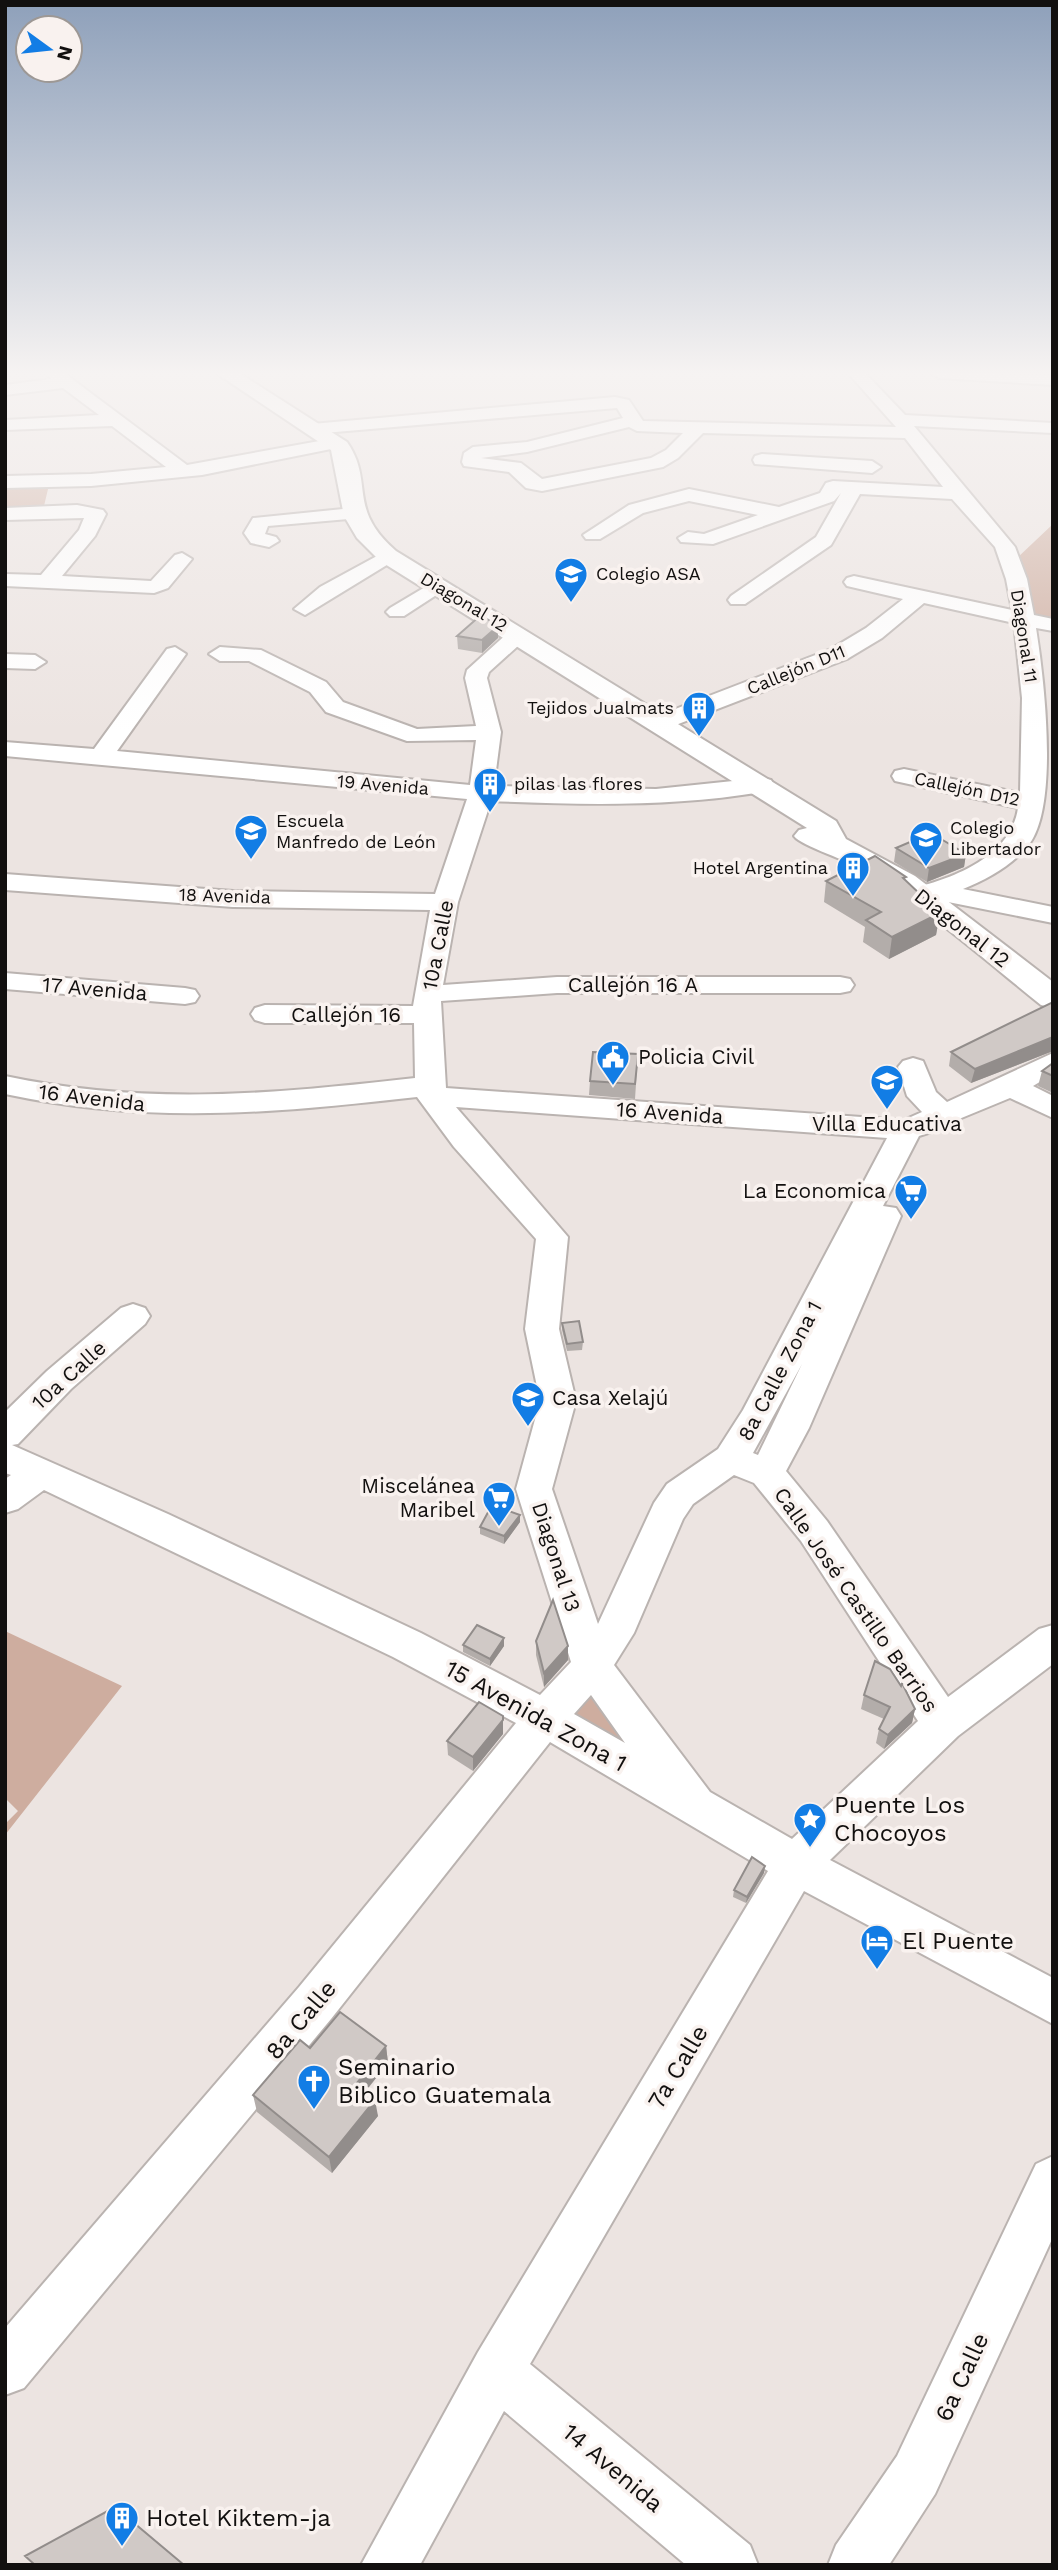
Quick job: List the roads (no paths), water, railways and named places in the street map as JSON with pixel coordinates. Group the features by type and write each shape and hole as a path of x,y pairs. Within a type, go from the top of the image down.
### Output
{"main road":[{"name":"Diagonal 12","path":"350,493 353,514 366,537 388,556 660,723 807,835 833,841 929,893 1053,998"}],"street":[{"path":"688,538 706,540 834,493"},
{"path":"738,600 824,541 842,493"},
{"path":"941,493 958,494"},
{"name":"Diagonal 11","path":"929,893 1010,851 1023,834 1044,729 1024,618 1008,554 958,494"},
{"path":"593,535 636,509 689,495 778,513"},
{"path":"5,514 77,511 96,514 88,532 48,580"},
{"path":"269,541 254,536 260,523 267,520 353,514"},
{"path":"305,609 327,591 388,556"},
{"path":"5,580 154,587 161,584 182,559"},
{"path":"854,582 1053,625"},
{"path":"397,612 437,586"},
{"name":"Callejón D11","path":"660,723 839,654 874,633 920,596"},
{"name":"10a Calle","path":"431,1091 427,1005 445,902 481,794 489,732 476,678 484,662 518,636"},
{"path":"102,755 175,654"},
{"path":"220,654 253,655 326,693 334,707 404,734 425,736 489,732"},
{"path":"5,661 35,662"},
{"name":"19 Avenida","path":"5,749 102,755 481,794 667,796 748,788"},
{"name":"Callejón D12","path":"904,776 1030,803"},
{"name":"18 Avenida","path":"5,882 233,899 445,902"},
{"path":"929,893 1053,915"},
{"name":"17 Avenida","path":"5,981 185,996"},
{"name":"Callejón 16 A","path":"427,1005 557,985 840,985"},
{"name":"Callejón 16","path":"265,1014 427,1005"},
{"path":"907,1130 945,1117 1011,1086 1053,1062"},
{"path":"913,1067 922,1096 945,1117"},
{"name":"16 Avenida","path":"5,1085 58,1099 206,1108 431,1091 907,1130"},
{"path":"1011,1086 1053,1109"},
{"name":"Diagonal 13","path":"431,1091 458,1130 552,1237 542,1329 558,1401 534,1489 592,1666 695,1805"},
{"name":"8a Calle Zona 1","path":"592,1666 614,1633 667,1513 680,1494 731,1459 757,1417 907,1130"},
{"name":"8a Calle Zona 1","path":"767,1473 791,1428 899,1184 907,1130"},
{"name":"10a Calle","path":"5,1434 59,1380 133,1316"},
{"name":"Calle José Castillo Barrios","path":"731,1459 767,1473 814,1531 943,1724"},
{"path":"5,1499 22,1466"},
{"name":"15 Avenida Zona 1","path":"22,1466 155,1524 395,1639 545,1718 796,1864 1053,2002"},
{"name":"7a Calle","path":"389,2565 497,2371 721,1996 796,1864 943,1724 1053,1642"},
{"name":"8a Calle","path":"5,2369 316,2003 545,1718 592,1666"},
{"name":"6a Calle","path":"856,2565 916,2475 1053,2181"},
{"name":"14 Avenida","path":"497,2371 730,2565"}],"place":[{"name":"Colegio ASA","path":"571,604"},
{"name":"Tejidos Jualmats","path":"699,738"},
{"name":"pilas las flores","path":"490,814"},
{"name":"Escuela Manfredo de León","path":"251,861"},
{"name":"Colegio Libertador","path":"926,868"},
{"name":"Hotel Argentina","path":"853,898"},
{"name":"Policia Civil","path":"613,1087"},
{"name":"Villa Educativa","path":"887,1111"},
{"name":"La Economica","path":"911,1221"},
{"name":"Casa Xelajú","path":"528,1428"},
{"name":"Miscelánea Maribel","path":"499,1528"},
{"name":"Puente Los Chocoyos","path":"810,1849"},
{"name":"El Puente","path":"877,1971"},
{"name":"Seminario Biblico Guatemala","path":"314,2111"},
{"name":"Hotel Kiktem-ja","path":"122,2548"}]}
